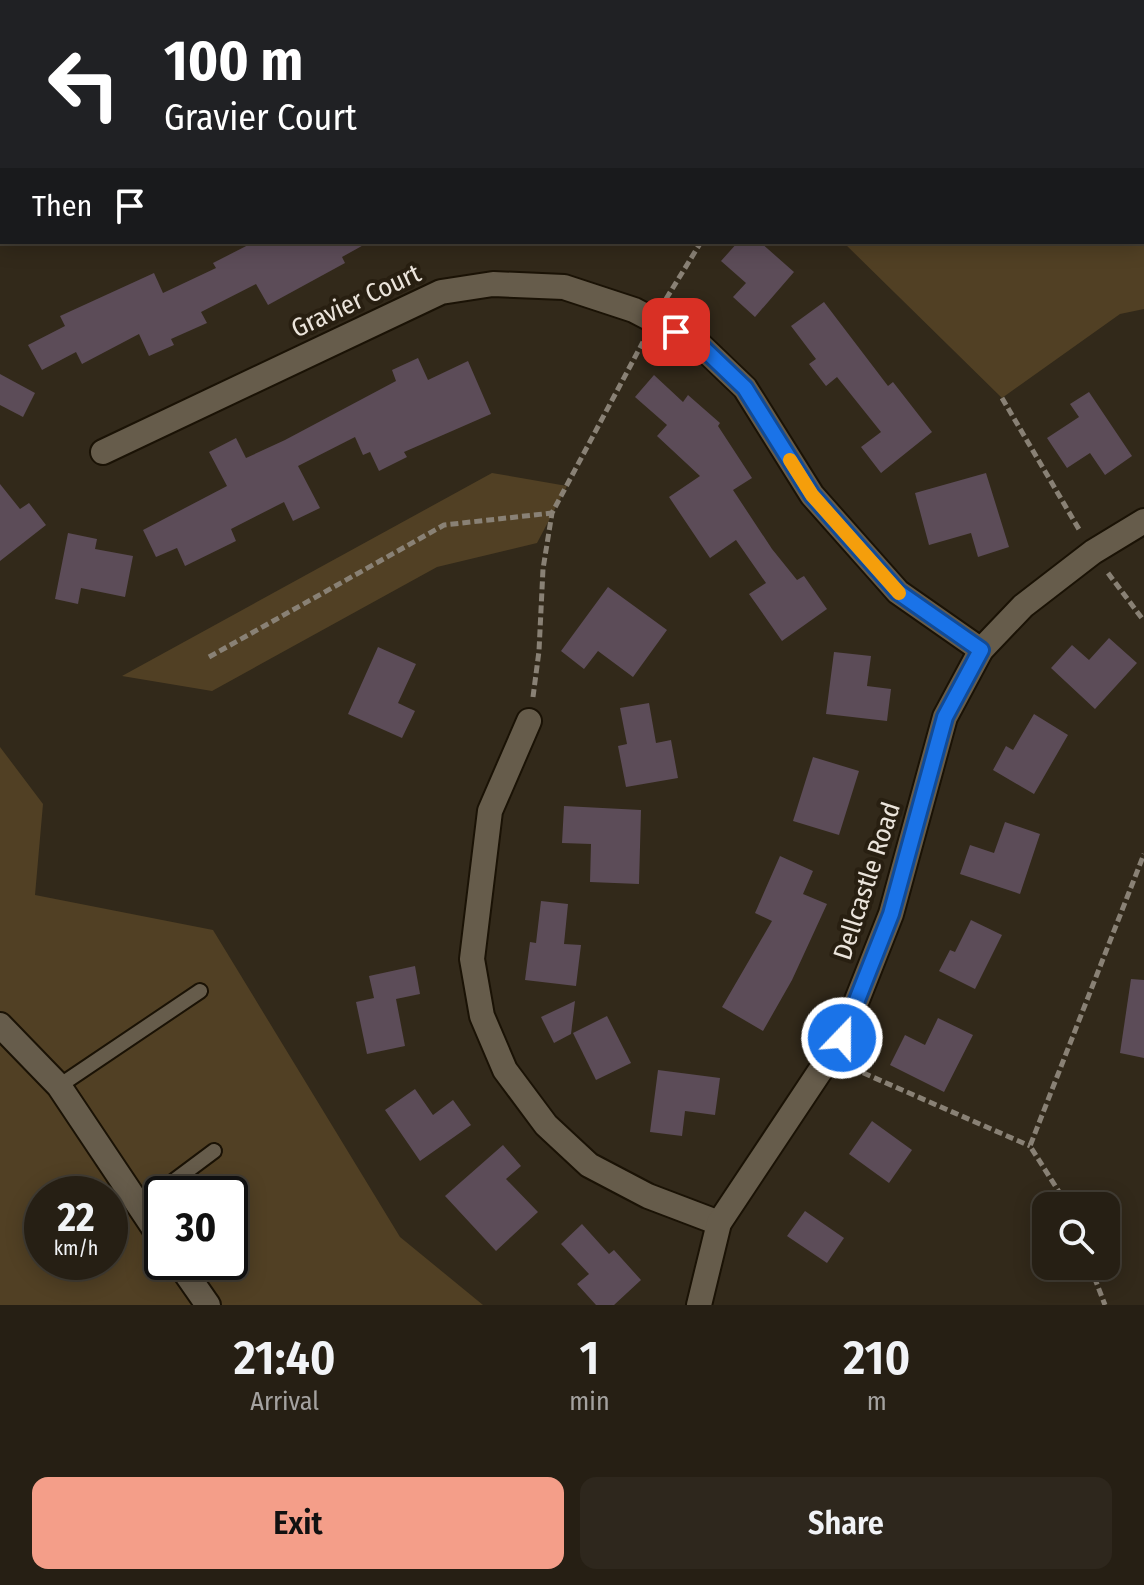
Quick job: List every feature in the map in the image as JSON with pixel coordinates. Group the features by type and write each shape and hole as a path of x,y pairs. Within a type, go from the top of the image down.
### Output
{"street":[{"name":"Gravier Court","path":"103,452 441,292 493,284 564,287 634,310 699,344 745,388 812,495 898,592 981,650"},
{"name":"Dellcastle Road","path":"699,1305 719,1223 842,1038 891,914 945,717 981,650 1023,606 1093,552 1144,521"},
{"path":"529,721 490,811 472,959 482,1016 505,1070 546,1125 589,1165 648,1196 719,1223"},
{"path":"0,1025 59,1086 144,1214"},
{"path":"191,1280 208,1305"}],"lane":[{"path":"59,1086 200,991"},
{"path":"139,1207 214,1151"}],"path":[{"path":"529,721 539,651 543,569 552,513 653,320 700,244"},
{"path":"1002,398 1093,552 1144,621"},
{"path":"209,657 444,525 552,513"},
{"path":"1030,1146 1144,854"},
{"path":"829,1058 1030,1146 1059,1192"},
{"path":"1095,1280 1105,1305"}],"shaded area":[{"path":"845,244 1144,244 1144,309 1120,314 1002,398"},
{"path":"492,473 567,486 537,543 437,567 212,691 122,676"},
{"path":"0,747 43,804 35,895 213,930 400,1237 483,1305 0,1305"}],"building":[{"path":"250,244 365,244 342,257 345,263 268,305 256,284 201,312 207,323 171,339 174,345 149,356 139,334 82,364 76,352 42,370 28,345 65,326 60,316 154,273 163,293 216,268 213,263"},
{"path":"736,244 762,244 794,272 755,317 733,297 746,283 721,261"},
{"path":"824,302 888,386 893,382 932,432 881,473 861,447 881,432 837,377 826,386 809,364 816,359 791,326"},
{"path":"418,358 428,380 468,361 491,414 404,452 407,457 379,471 370,452 363,455 355,437 298,466 320,508 293,521 284,502 231,529 236,541 185,566 177,548 156,557 143,530 227,486 209,452 236,438 246,458 396,381 392,370"},
{"path":"0,374 35,393 23,417 0,405"},
{"path":"654,375 683,402 688,395 720,423 718,426 752,478 733,490 772,549 797,580 804,576 827,609 782,641 749,594 766,583 736,540 710,558 669,497 700,476 657,436 667,425 635,397"},
{"path":"1089,392 1132,456 1105,475 1090,453 1067,468 1047,438 1079,417 1070,404"},
{"path":"986,473 1009,547 978,557 971,533 929,545 915,493"},
{"path":"0,484 20,509 29,503 46,525 0,561"},
{"path":"68,533 97,539 95,549 133,556 125,597 81,588 78,604 55,599"},
{"path":"608,587 667,630 633,677 598,651 584,669 561,651"},
{"path":"1109,638 1137,663 1095,709 1051,668 1072,645 1089,660"},
{"path":"378,647 416,664 398,703 415,711 402,738 348,714"},
{"path":"834,652 871,656 867,686 891,689 887,721 826,714"},
{"path":"649,703 656,743 671,740 678,778 626,787 618,746 627,744 620,708"},
{"path":"1034,714 1068,735 1034,794 993,770 1006,746 1013,750"},
{"path":"813,757 859,771 839,835 793,821"},
{"path":"564,806 641,810 639,884 590,882 591,844 562,843"},
{"path":"1005,822 1040,834 1020,894 960,874 970,845 994,853"},
{"path":"780,856 813,871 803,894 827,904 792,980 763,1031 722,1007 772,921 755,913"},
{"path":"541,901 568,904 564,944 581,945 576,986 525,980 530,942 536,943"},
{"path":"971,920 1002,935 975,989 939,971 950,950 955,952"},
{"path":"415,966 420,994 396,999 405,1046 367,1054 356,1002 374,998 369,976"},
{"path":"1131,979 1144,980 1144,1058 1120,1053"},
{"path":"575,1001 571,1034 554,1043 541,1017"},
{"path":"607,1016 631,1063 596,1080 573,1033"},
{"path":"938,1018 973,1035 944,1092 890,1065 905,1035 925,1045"},
{"path":"658,1070 720,1078 715,1115 685,1111 682,1136 650,1132"},
{"path":"415,1089 433,1115 453,1100 471,1125 420,1161 385,1110"},
{"path":"872,1121 912,1150 889,1183 849,1154"},
{"path":"503,1145 521,1166 506,1179 538,1212 496,1251 445,1196"},
{"path":"805,1211 844,1238 827,1263 787,1236"},
{"path":"582,1224 609,1254 614,1250 641,1280 614,1305 596,1305 577,1284 589,1274 561,1244"}],"slow traffic":[{"path":"790,460 812,495 899,593"}],"route":[{"path":"676,332 699,344 745,388 812,495 898,592 981,650 945,717 891,914 842,1038"}]}
